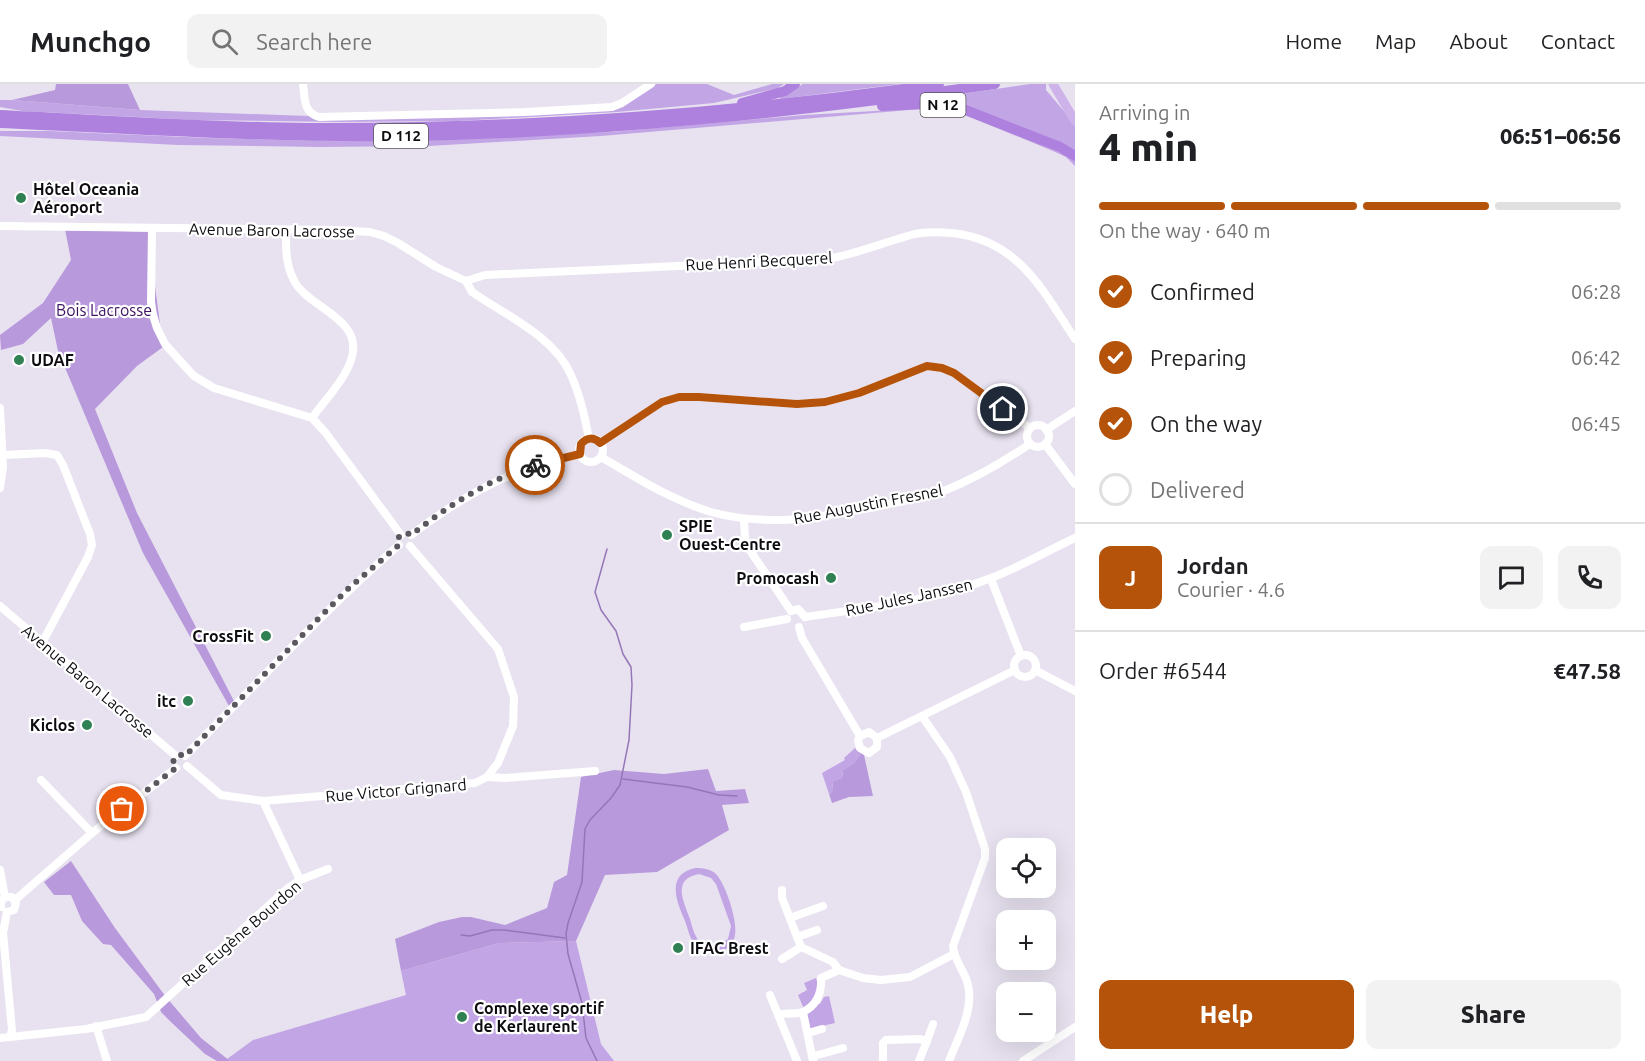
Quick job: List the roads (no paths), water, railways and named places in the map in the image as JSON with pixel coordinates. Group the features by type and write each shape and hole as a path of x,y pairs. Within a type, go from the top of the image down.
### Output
{"highway":[{"path":"645,117 765,98 795,84"},
{"name":"N 12","path":"788,104 939,84"},
{"name":"N 12","path":"801,110 995,84"},
{"name":"D 112","path":"0,115 306,128 436,127 645,117 788,104"},
{"name":"N 12","path":"801,110 946,105 980,114 1060,147 1075,156"},
{"name":"D 112","path":"0,123 214,133 405,136 625,126 801,110"}],"main road":[{"path":"1053,84 1075,121"},
{"path":"1058,84 1075,113"}],"street":[{"path":"303,84 306,108 311,114 319,117 526,112 612,107 651,84"},
{"name":"Avenue Baron Lacrosse","path":"0,226 345,231 377,234 398,243 435,267 466,282 472,292 542,340 563,360 577,389 589,439"},
{"path":"152,229 151,302 157,328 165,344 194,376 214,388 312,418 325,432 401,535"},
{"path":"286,230 286,263 295,283 345,325 353,340 352,359 344,376 312,418"},
{"name":"Rue Henri Becquerel","path":"466,282 485,275 827,259 859,252 911,235 942,232 963,235 1002,248 1018,261 1046,295 1075,339"},
{"path":"600,443 662,402 679,397 797,404 825,402 859,393 927,366 942,368 954,373 1030,428"},
{"path":"0,408 3,455 3,477 0,488"},
{"path":"1046,430 1075,411"},
{"path":"1038,426 1046,430 1048,437 1045,444 1038,447 1030,444 1027,434 1030,428 1038,426"},
{"path":"589,439 596,439 600,443 603,450 601,457 595,462 587,462 580,454 581,444 589,439"},
{"name":"Rue Augustin Fresnel","path":"601,457 669,496 711,512 744,519 773,521 807,519 944,491 979,475 1030,444"},
{"path":"1045,444 1075,484"},
{"path":"3,455 45,453 57,455 63,465 91,540 88,557 42,642"},
{"path":"411,535 445,509 481,488 530,466 580,454"},
{"path":"744,519 745,539 751,552 791,610"},
{"path":"399,545 398,538 401,535 407,533 411,535"},
{"path":"399,545 403,548 410,546 413,540 411,535"},
{"name":"Rue Jules Janssen","path":"805,617 874,607 945,592 991,579 1075,538"},
{"path":"185,756 349,588 399,545"},
{"name":"Rue Victor Grignard","path":"187,766 221,795 263,801 475,783 487,777 498,763 513,726 514,697 498,649 410,546"},
{"path":"991,579 1021,656"},
{"name":"Avenue Baron Lacrosse","path":"0,606 176,756"},
{"path":"787,619 792,627 799,627 805,621 805,617 798,609 791,610"},
{"path":"787,619 791,610"},
{"path":"744,627 787,619"},
{"path":"799,627 802,638 860,736 858,744 860,748 869,753 877,747 877,738"},
{"path":"1021,656 1032,659 1035,670 1075,692"},
{"path":"1021,656 1015,662 1017,674 1025,677 1033,674 1035,670"},
{"path":"877,738 1015,670"},
{"path":"922,716 950,757 966,792 984,842 985,858 955,938 954,954 968,983 969,1008 949,1061"},
{"path":"860,736 869,732 877,738"},
{"path":"176,756 185,756 187,766 181,770 176,768 173,762 176,756"},
{"path":"15,900 93,833 176,768"},
{"path":"487,777 506,778 596,771"},
{"path":"42,780 93,833"},
{"path":"263,801 300,880"},
{"name":"Rue Eugène Bourdon","path":"0,1038 86,1029 146,1017 300,880 328,869"},
{"path":"0,870 5,897"},
{"path":"782,890 782,897 801,947 833,962 839,970 872,980 898,980 921,973 954,954"},
{"path":"3,909 12,911 16,908 15,900 10,896 5,897 1,902 5,975 12,1030 10,1037"},
{"path":"790,918 823,906"},
{"path":"797,937 817,930"},
{"path":"782,959 801,947"},
{"path":"778,1015 785,1013 795,1015 812,1008 822,988 821,978 839,970"},
{"path":"770,996 797,1061"},
{"path":"802,1012 808,1033 811,1059 843,1048"},
{"path":"919,1061 933,1024"},
{"path":"96,1026 106,1061"},
{"path":"1023,1061 1075,1027"},
{"path":"808,1033 822,1029"},
{"path":"883,1061 883,1043 886,1040 921,1039 927,1041"}],"waterway":[{"path":"597,1061 586,1038 582,1003 568,954 566,934 582,882 585,829 620,785 629,740 631,667 623,654 616,631 601,610 595,592 607,549"},
{"path":"623,779 737,796"},
{"path":"461,935 470,936 492,930 504,930 565,938"}],"place":[{"name":"Hôtel Oceania Aéroport","path":"21,198"},
{"name":"UDAF","path":"19,360"},
{"name":"SPIE Ouest-Centre","path":"667,535"},
{"name":"Promocash","path":"831,578"},
{"name":"CrossFit","path":"266,636"},
{"name":"itc","path":"188,701"},
{"name":"Kiclos","path":"87,725"},
{"name":"IFAC Brest","path":"678,948"},
{"name":"Complexe sportif de Kerlaurent","path":"462,1017"}],"park label":[{"name":"Bois Lacrosse","path":"104,310"}]}
